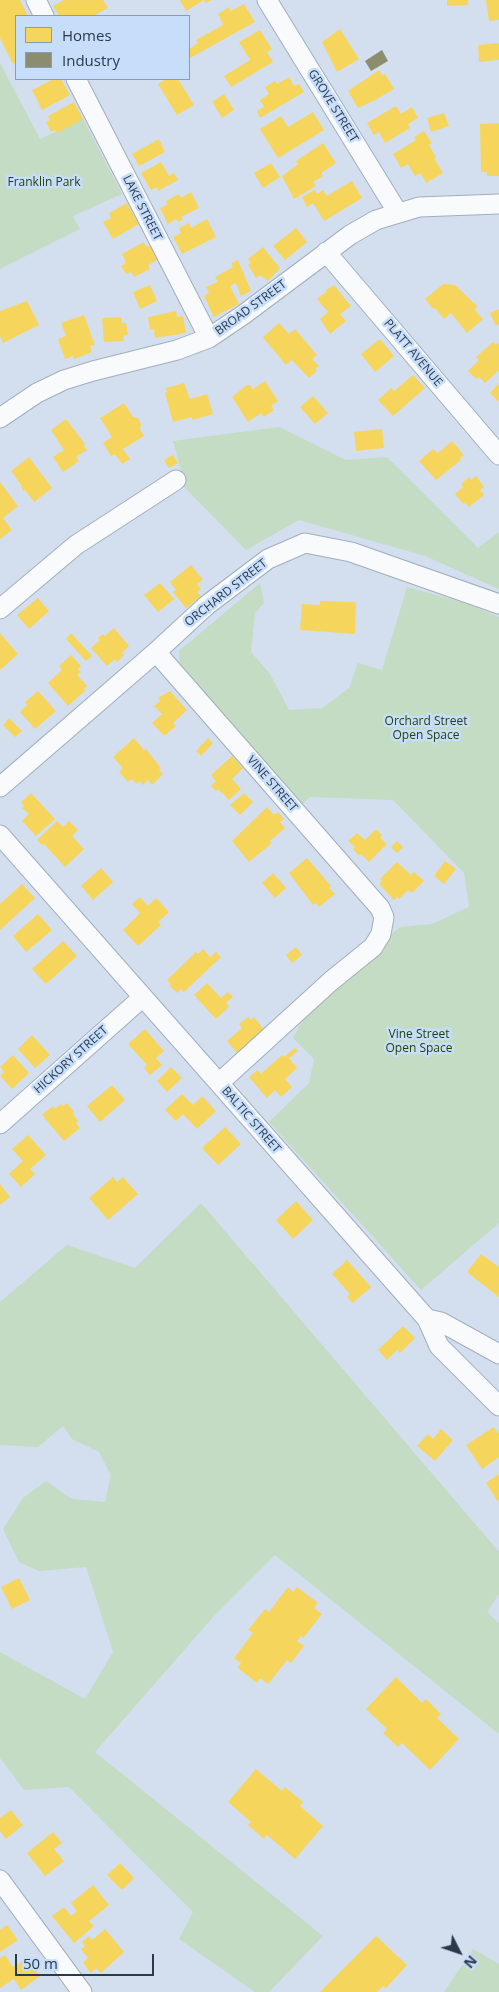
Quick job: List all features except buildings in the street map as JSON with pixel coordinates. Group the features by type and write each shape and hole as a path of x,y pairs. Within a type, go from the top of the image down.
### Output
{"street":[{"path":"36,0 44,15"},
{"name":"GROVE STREET","path":"267,0 398,212"},
{"name":"LAKE STREET","path":"77,80 209,338"},
{"name":"BROAD STREET","path":"0,418 37,393 64,380 177,350 209,338 363,227 398,212 432,206 499,204"},
{"name":"PLATT AVENUE","path":"326,252 499,455"},
{"path":"0,609 76,545 176,480"},
{"name":"ORCHARD STREET","path":"0,787 156,652 207,605 268,559 305,542 352,552 499,604"},
{"name":"VINE STREET","path":"156,652 380,908 384,917 382,934 373,947 330,981 219,1083"},
{"name":"BALTIC STREET","path":"0,834 427,1319 439,1346 499,1406"},
{"name":"HICKORY STREET","path":"0,1124 143,997"},
{"path":"427,1319 441,1322 499,1354"},
{"path":"0,1880 82,1992"}],"green space":[{"name":"Franklin Park","path":"0,63 40,139 83,119 122,194 73,216 80,229 0,269"},
{"path":"279,427 346,460 387,457 478,548 499,532 499,589 425,556 299,520 246,550 186,489 173,441"},
{"path":"260,583 264,603 255,613 251,652 270,674 289,710 322,708 349,688 358,663 382,670 407,587 468,604 499,617 499,1223 421,1290 269,1122 309,1083 314,1059 293,1038 317,996 320,996 400,927 432,924 469,907 464,873 393,800 310,797 298,808 180,668 179,651"},
{"path":"201,1203 499,1552 499,1594 487,1612 499,1623 499,1734 275,1555 214,1616 95,1752 323,1936 269,1992 255,1992 179,1939 193,1912 69,1787 24,1790 0,1758 0,1652 85,1699 113,1652 86,1567 39,1571 19,1562 3,1529 23,1498 46,1481 72,1499 105,1502 111,1475 99,1452 72,1439 63,1426 38,1447 0,1445 0,1302 67,1245 135,1268"},
{"path":"473,1949 499,1964 499,1992 444,1992"}],"park label":[{"name":"Orchard Street Open Space","path":"426,729"},
{"name":"Vine Street Open Space","path":"419,1042"}]}
